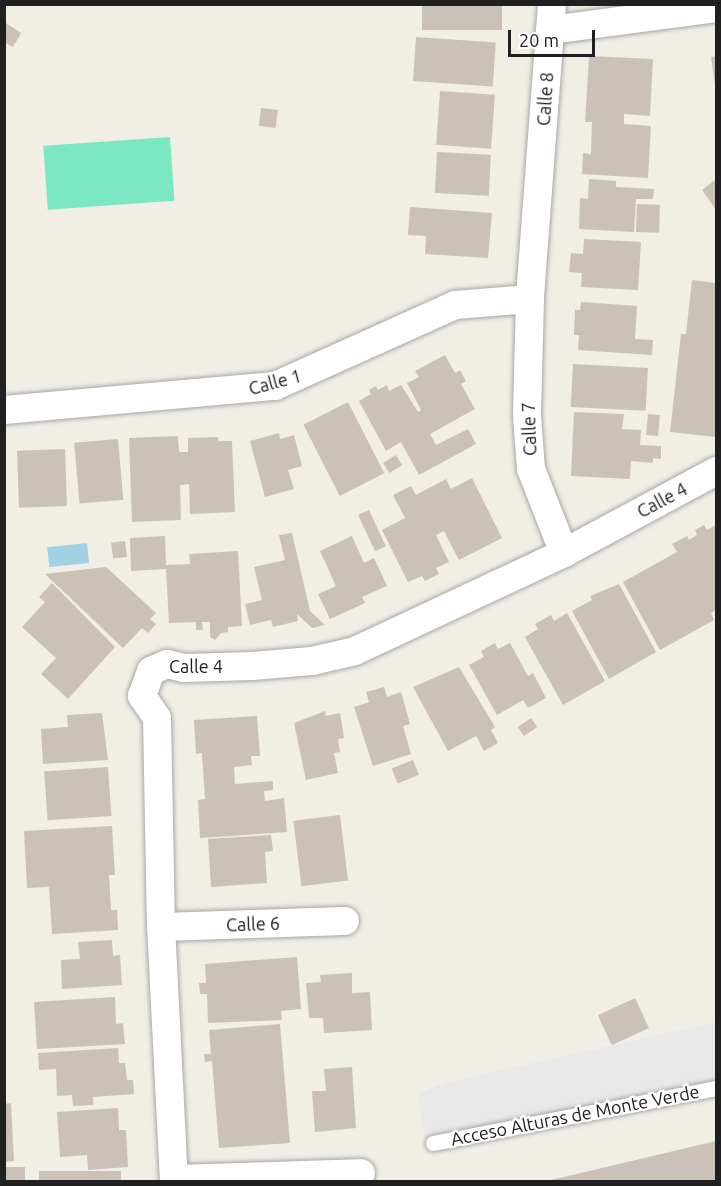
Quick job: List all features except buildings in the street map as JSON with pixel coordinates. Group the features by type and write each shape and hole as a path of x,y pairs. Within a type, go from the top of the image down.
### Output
{"street":[{"name":"Calle 8","path":"530,299 551,17 717,8"},
{"name":"Calle 1","path":"4,410 275,386 455,305 530,299"},
{"name":"Calle 7","path":"530,299 527,416 531,469 564,553"},
{"name":"Calle 4","path":"174,1180 161,927 157,718 142,696 142,687 151,671 167,664 184,668 312,661 355,651 564,553 717,471"},
{"name":"Calle 6","path":"161,927 345,921"},
{"path":"174,1180 361,1173"}],"lane":[{"name":"Acceso Alturas de Monte Verde","path":"434,1143 717,1088"}],"green space":[{"path":"170,137 174,201 48,210 43,146"}],"shaded area":[{"path":"716,1022 716,1083 425,1140 418,1093 445,1083"}],"water":[{"path":"87,543 89,563 49,567 47,547"}]}
